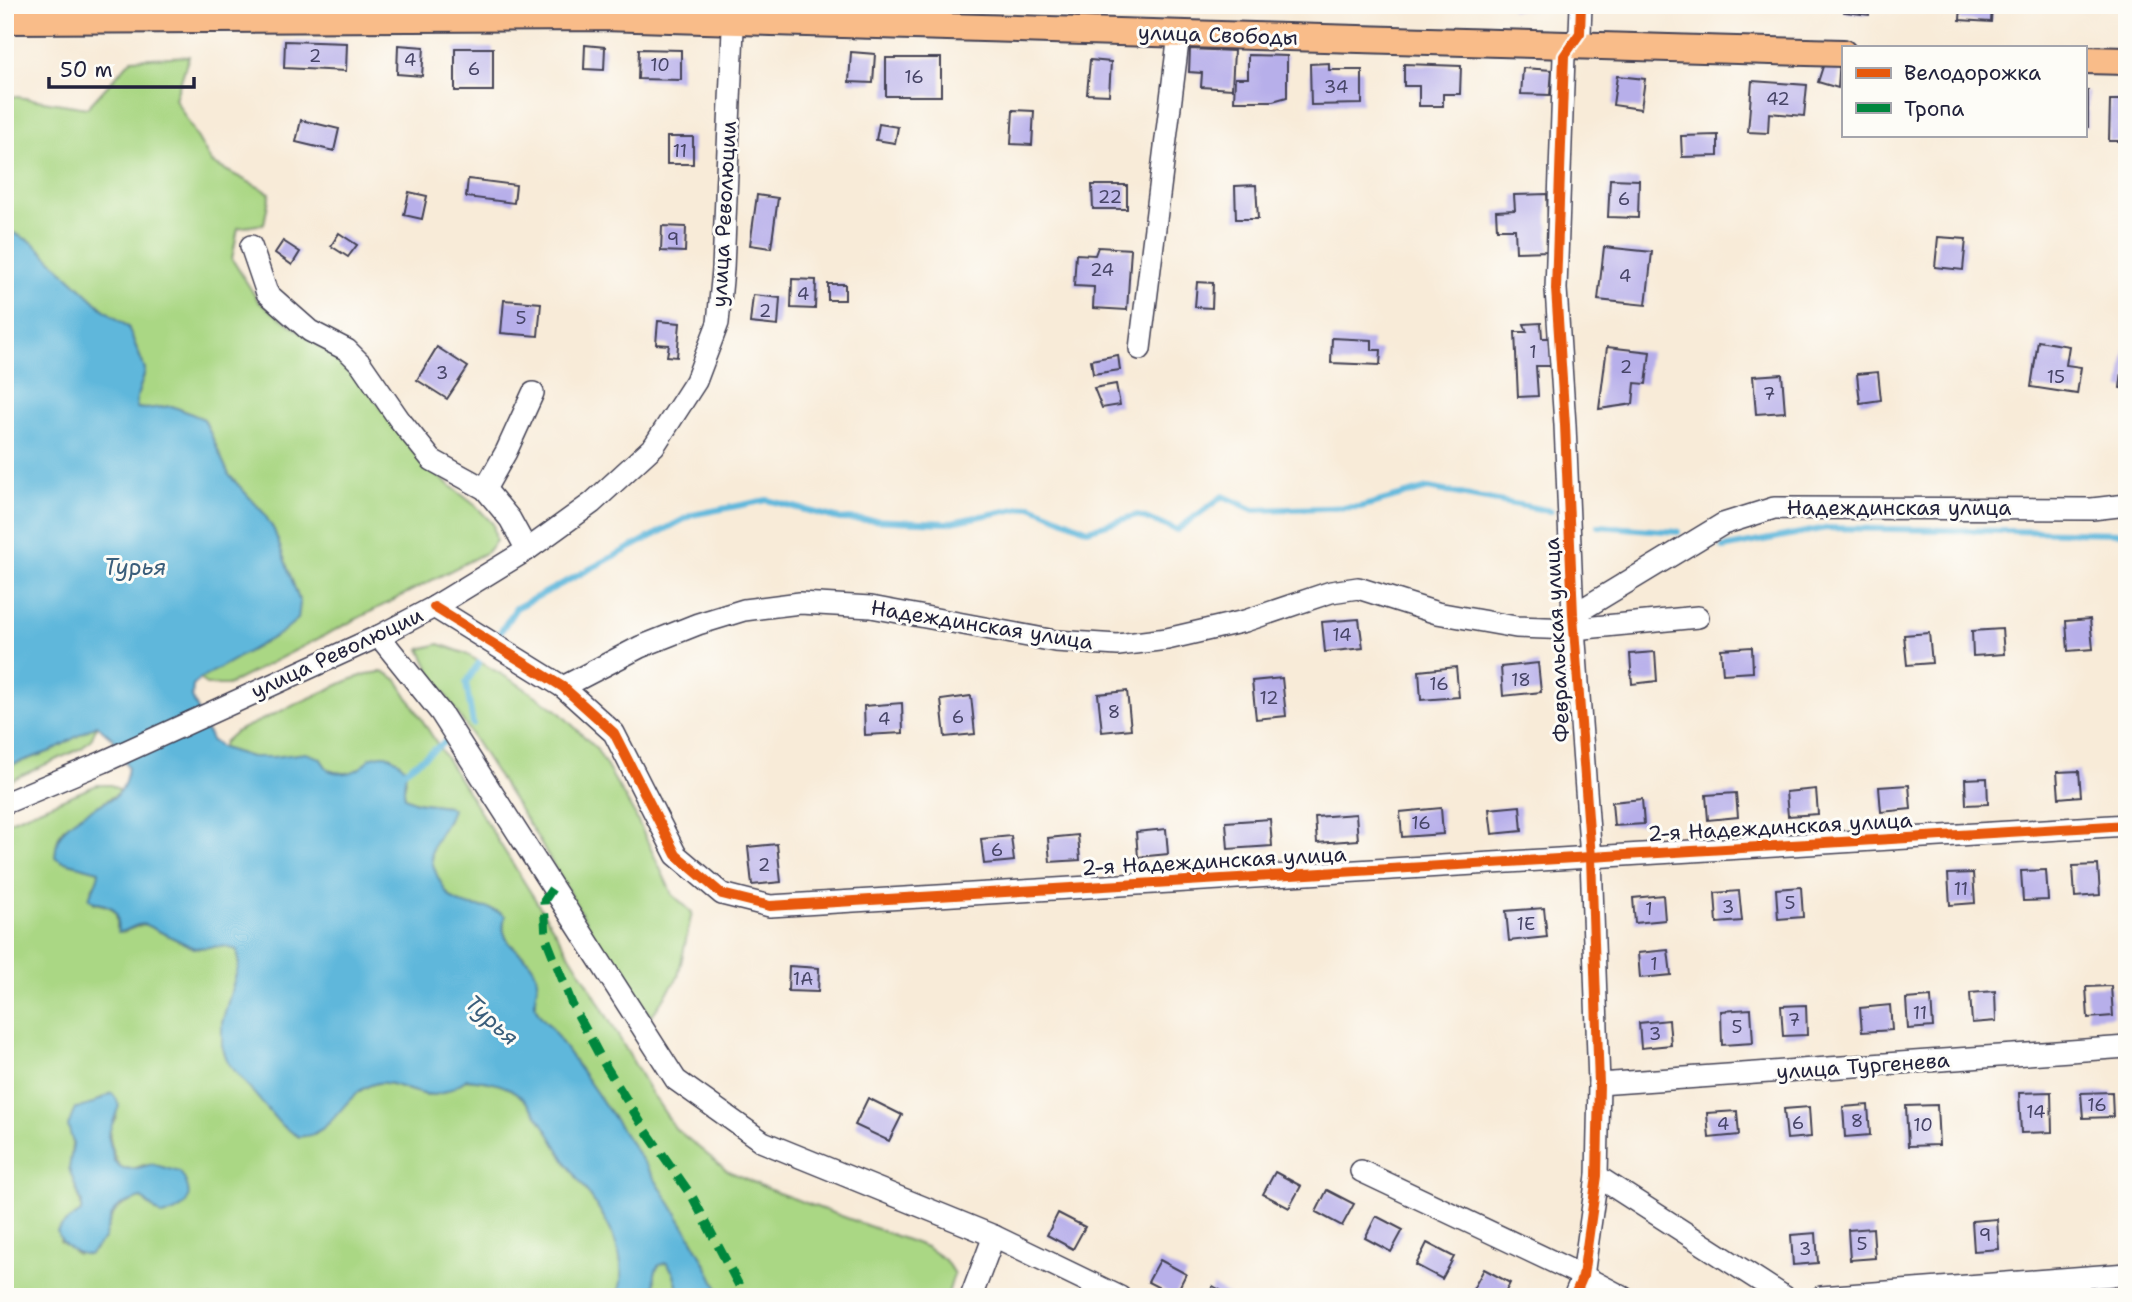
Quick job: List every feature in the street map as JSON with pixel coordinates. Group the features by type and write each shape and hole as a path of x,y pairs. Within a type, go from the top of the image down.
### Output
{"main road":[{"path":"602,17 640,5"},
{"name":"улица Свободы","path":"5,20 602,17 734,13 1179,34 1842,53"},
{"path":"2086,60 2127,61"}],"street":[{"name":"Февральская улица","path":"1574,1297 1583,1276 1597,1176 1599,1084 1591,858 1574,622 1556,289 1564,56 1580,33 1581,5"},
{"name":"улица Революции","path":"5,803 103,762 379,636 434,607 527,550 593,503 654,446 696,381 718,323 734,13"},
{"path":"1140,349 1179,34"},
{"path":"251,246 267,293 310,331 347,350 361,364 399,419 432,460 485,489 510,519 527,550"},
{"path":"485,489 506,452 533,393"},
{"name":"Надеждинская улица","path":"563,687 640,647 698,624 744,610 800,603 871,607 1055,641 1118,646 1167,639 1245,621 1331,592 1358,588 1437,613 1516,627 1574,622 1723,524 1774,508 2092,509 2127,505"},
{"name":"2-я Надеждинская улица","path":"434,607 563,687 614,733 676,855 722,894 770,906 2127,825"},
{"path":"1574,622 1698,617"},
{"path":"379,636 441,713 676,1080 763,1142 994,1236 1120,1297"},
{"name":"улица Тургенева","path":"1599,1084 2127,1048"},
{"path":"1361,1171 1623,1297"},
{"path":"1597,1176 1785,1297"},
{"path":"971,1297 994,1236"},
{"path":"1822,1297 2127,1274"}],"green space":[{"path":"189,56 175,99 212,163 270,193 264,224 238,228 232,259 259,302 354,371 424,465 476,506 493,524 496,541 487,552 228,685 206,685 200,679 281,633 300,603 274,530 263,512 229,475 204,419 172,406 137,408 145,369 128,327 102,308 32,242 5,229 5,95 87,108 132,59"},
{"path":"439,644 464,653 515,682 557,710 596,748 635,815 672,894 692,912 678,977 651,1017 595,937 534,832 431,672 420,649"},
{"path":"381,672 397,680 587,982 649,1089 675,1128 726,1170 773,1191 926,1247 945,1260 954,1274 947,1297 721,1297 701,1256 663,1192 616,1120 541,1017 535,1002 536,983 532,966 506,937 503,928 505,916 494,910 455,901 439,882 433,866 432,850 436,838 448,821 447,806 416,802 405,797 403,791 406,780 376,756 359,770 341,773 328,770 320,758 251,757 222,748 224,742 235,732 347,681"},
{"path":"97,725 92,738 82,748 5,783 5,767 51,751"},
{"path":"97,785 111,785 121,791 63,829 57,845 61,861 99,871 99,878 91,890 94,903 113,909 117,916 117,928 123,932 144,924 194,948 224,946 237,950 239,964 222,1023 315,1134 357,1093 377,1083 388,1083 435,1095 450,1090 467,1079 500,1085 518,1094 539,1118 612,1233 621,1263 621,1284 617,1297 5,1297 5,823","holes":["101,1098 116,1117 110,1132 114,1155 119,1165 126,1169 144,1165 141,1198 115,1211 104,1239 77,1254 60,1241 66,1222 81,1212 72,1163 76,1128 83,1108 93,1105"]},
{"path":"661,1263 667,1263 673,1272 681,1297 656,1297 655,1274"}],"water":[{"name":"Турья","path":"5,229 32,242 102,308 128,327 145,369 137,408 172,406 204,419 229,475 263,512 274,530 300,603 298,619 281,633 200,679 193,686 192,697 211,740 222,748 251,757 306,753 320,758 328,770 340,773 357,770 370,758 390,756 406,769 405,797 416,802 452,809 432,851 435,870 447,894 469,906 494,910 505,916 506,938 535,971 537,1010 616,1120 663,1192 701,1256 721,1297 681,1297 673,1272 667,1263 662,1264 656,1271 656,1297 617,1297 621,1284 621,1263 607,1223 532,1109 518,1094 500,1085 467,1079 450,1090 428,1095 388,1083 374,1084 357,1093 323,1128 312,1135 299,1137 281,1125 228,1063 222,1046 222,1023 239,964 237,950 224,946 194,948 144,924 118,932 114,910 89,899 99,871 55,857 63,831 75,819 118,794 124,785 128,768 113,739 97,725 51,751 5,767"},
{"path":"112,1093 119,1106 108,1135 114,1161 122,1168 134,1169 152,1164 180,1172 189,1195 184,1206 162,1216 141,1198 120,1205 111,1216 104,1239 89,1255 69,1248 57,1231 81,1212 82,1203 69,1169 73,1143 68,1126 75,1108 90,1105"}],"building":[{"path":"1510,5 1554,5 1554,10 1511,10"},
{"path":"1726,5 1765,5 1765,11 1726,8"},
{"path":"1845,5 1870,5 1869,15 1844,12"},
{"path":"1961,5 1992,5 1991,22 1960,20"},
{"path":"285,41 347,43 346,71 284,68"},
{"path":"398,45 424,47 422,76 397,74"},
{"path":"585,45 605,47 604,70 584,69"},
{"path":"455,48 493,48 493,91 455,91"},
{"path":"639,49 681,50 681,80 638,79"},
{"path":"1190,49 1234,51 1232,89 1201,87 1202,73 1189,72"},
{"path":"851,52 875,54 873,83 849,82"},
{"path":"1248,55 1287,56 1287,97 1273,101 1234,101 1235,78 1248,78"},
{"path":"1826,57 1840,58 1838,88 1818,82"},
{"path":"886,58 941,58 941,96 886,96"},
{"path":"1090,60 1111,62 1109,95 1087,94"},
{"path":"1329,63 1329,70 1362,70 1362,104 1311,105 1310,64"},
{"path":"1404,64 1461,66 1460,94 1443,94 1443,106 1419,106 1419,86 1404,86"},
{"path":"1523,68 1552,70 1550,95 1521,94"},
{"path":"1617,76 1645,79 1641,109 1613,105"},
{"path":"1752,81 1807,85 1804,116 1769,113 1768,133 1748,132"},
{"path":"2086,91 2088,91 2086,127"},
{"path":"2110,100 2127,100 2127,141 2109,141"},
{"path":"1013,110 1034,111 1032,145 1011,144"},
{"path":"301,120 339,129 334,151 296,142"},
{"path":"879,124 898,127 895,143 876,140"},
{"path":"1718,135 1718,156 1682,157 1681,136"},
{"path":"667,137 693,137 693,164 667,164"},
{"path":"468,179 516,185 514,203 466,197"},
{"path":"1610,179 1639,180 1638,218 1608,217"},
{"path":"1092,185 1127,185 1127,209 1093,209"},
{"path":"1256,185 1258,219 1236,219 1235,186"},
{"path":"409,192 427,196 422,219 404,215"},
{"path":"1547,194 1549,251 1516,252 1515,229 1497,229 1496,211 1515,210 1514,195"},
{"path":"757,195 778,198 771,248 750,245"},
{"path":"662,226 686,227 685,252 661,251"},
{"path":"339,233 357,245 348,257 331,246"},
{"path":"1938,237 1966,239 1963,270 1935,267"},
{"path":"283,241 300,252 292,265 275,253"},
{"path":"1098,247 1131,249 1127,310 1093,308 1094,287 1074,286 1076,254 1095,255"},
{"path":"1604,247 1652,252 1646,305 1598,300"},
{"path":"792,279 816,280 815,309 791,308"},
{"path":"1197,282 1213,283 1212,308 1195,307"},
{"path":"828,284 845,284 845,300 828,300"},
{"path":"753,295 780,298 778,326 750,323"},
{"path":"504,300 541,303 538,336 501,333"},
{"path":"658,321 680,323 677,357 667,356 669,345 656,344"},
{"path":"1541,323 1542,338 1550,338 1551,366 1536,366 1538,396 1518,397 1515,332 1527,332 1524,324"},
{"path":"1332,338 1372,340 1372,350 1381,350 1380,365 1331,363"},
{"path":"2038,341 2069,346 2066,365 2081,367 2077,394 2031,387"},
{"path":"437,347 468,367 447,399 417,380"},
{"path":"1607,347 1650,352 1646,384 1635,383 1633,404 1599,409"},
{"path":"2125,347 2127,348 2127,389 2120,388"},
{"path":"1118,355 1120,370 1093,374 1091,360"},
{"path":"1878,372 1881,400 1860,403 1857,374"},
{"path":"1782,374 1785,412 1756,414 1753,376"},
{"path":"1116,384 1120,405 1102,408 1094,388"},
{"path":"1359,619 1363,648 1325,652 1322,622"},
{"path":"2090,619 2093,649 2068,651 2066,621"},
{"path":"2002,629 2004,654 1973,656 1972,631"},
{"path":"1929,633 1932,663 1907,665 1904,635"},
{"path":"1752,647 1753,672 1723,674 1721,649"},
{"path":"1655,652 1657,681 1632,684 1630,654"},
{"path":"1538,663 1541,692 1503,696 1501,667"},
{"path":"1456,667 1459,697 1421,700 1419,671"},
{"path":"1282,678 1286,716 1256,719 1252,681"},
{"path":"1127,691 1131,729 1102,732 1098,694"},
{"path":"971,696 975,734 945,737 941,700"},
{"path":"902,703 903,733 865,735 864,706"},
{"path":"2079,771 2081,796 2059,798 2057,772"},
{"path":"1987,778 1988,804 1966,805 1965,779"},
{"path":"1909,785 1911,809 1881,812 1879,787"},
{"path":"1816,789 1818,814 1788,816 1786,792"},
{"path":"1736,793 1738,817 1708,820 1706,795"},
{"path":"1642,799 1644,824 1614,826 1612,802"},
{"path":"1520,806 1522,831 1492,834 1489,809"},
{"path":"1441,808 1443,834 1402,837 1400,812"},
{"path":"1356,814 1358,840 1317,843 1315,817"},
{"path":"1270,819 1272,846 1228,849 1226,822"},
{"path":"1166,829 1168,854 1138,857 1136,832"},
{"path":"1078,835 1080,860 1050,862 1048,838"},
{"path":"1011,836 1014,861 984,864 981,839"},
{"path":"777,844 781,882 752,885 748,847"},
{"path":"2098,865 2100,895 2075,897 2073,866"},
{"path":"2046,870 2048,900 2023,901 2021,871"},
{"path":"1973,873 1975,903 1950,905 1948,874"},
{"path":"1801,887 1803,917 1778,919 1776,889"},
{"path":"1739,891 1742,921 1717,923 1715,893"},
{"path":"1663,895 1665,920 1635,923 1633,898"},
{"path":"1544,908 1547,937 1509,941 1506,911"},
{"path":"1668,950 1671,975 1640,978 1638,953"},
{"path":"789,966 819,968 818,992 788,991"},
{"path":"2111,986 2113,1016 2088,1018 2086,987"},
{"path":"1995,991 1996,1021 1972,1023 1970,993"},
{"path":"1931,997 1933,1027 1908,1029 1906,999"},
{"path":"1806,1005 1807,1035 1783,1036 1781,1006"},
{"path":"1890,1005 1892,1030 1862,1032 1860,1008"},
{"path":"1751,1009 1753,1043 1722,1045 1721,1011"},
{"path":"1669,1020 1671,1045 1641,1048 1639,1023"},
{"path":"2051,1092 2052,1132 2021,1133 2019,1093"},
{"path":"2112,1092 2113,1117 2083,1118 2081,1093"},
{"path":"868,1098 902,1115 889,1141 855,1125"},
{"path":"1868,1105 1870,1135 1845,1137 1843,1107"},
{"path":"1937,1105 1939,1145 1908,1146 1906,1106"},
{"path":"1809,1107 1811,1137 1787,1139 1784,1109"},
{"path":"1737,1111 1739,1135 1709,1138 1707,1113"},
{"path":"1275,1172 1301,1186 1289,1208 1263,1194"},
{"path":"1327,1190 1354,1204 1342,1226 1316,1212"},
{"path":"1058,1213 1085,1227 1073,1249 1047,1235"},
{"path":"1376,1216 1403,1230 1391,1252 1365,1238"},
{"path":"1997,1219 1999,1249 1974,1251 1972,1221"},
{"path":"1873,1228 1875,1258 1850,1260 1848,1230"},
{"path":"1816,1233 1818,1263 1793,1265 1791,1235"},
{"path":"1427,1243 1454,1257 1442,1279 1416,1265"},
{"path":"1160,1260 1186,1274 1175,1296 1148,1282"},
{"path":"1484,1269 1510,1283 1503,1297 1484,1297 1472,1291"},
{"path":"1213,1286 1232,1297 1207,1297"}],"waterway":[{"path":"499,634 516,608 692,515 767,500 840,519 947,523 1031,506 1088,530 1137,515 1177,530 1223,496 1254,510 1360,507 1428,488 1551,511"},
{"path":"1598,526 1678,532"},
{"path":"1723,548 1826,528 2127,533"},
{"path":"473,724 466,683 479,663"},
{"path":"402,773 446,741"}],"marked path":[{"path":"552,889 544,901 546,938 572,1004 602,1060 644,1128 693,1198 745,1297"}],"cycle path":[{"path":"1574,1297 1583,1276 1597,1176 1599,1084 1591,858 1573,615 1556,289 1564,56 1580,33 1581,5"},
{"path":"434,607 563,687 614,733 676,855 722,894 770,906 2127,825"}]}
